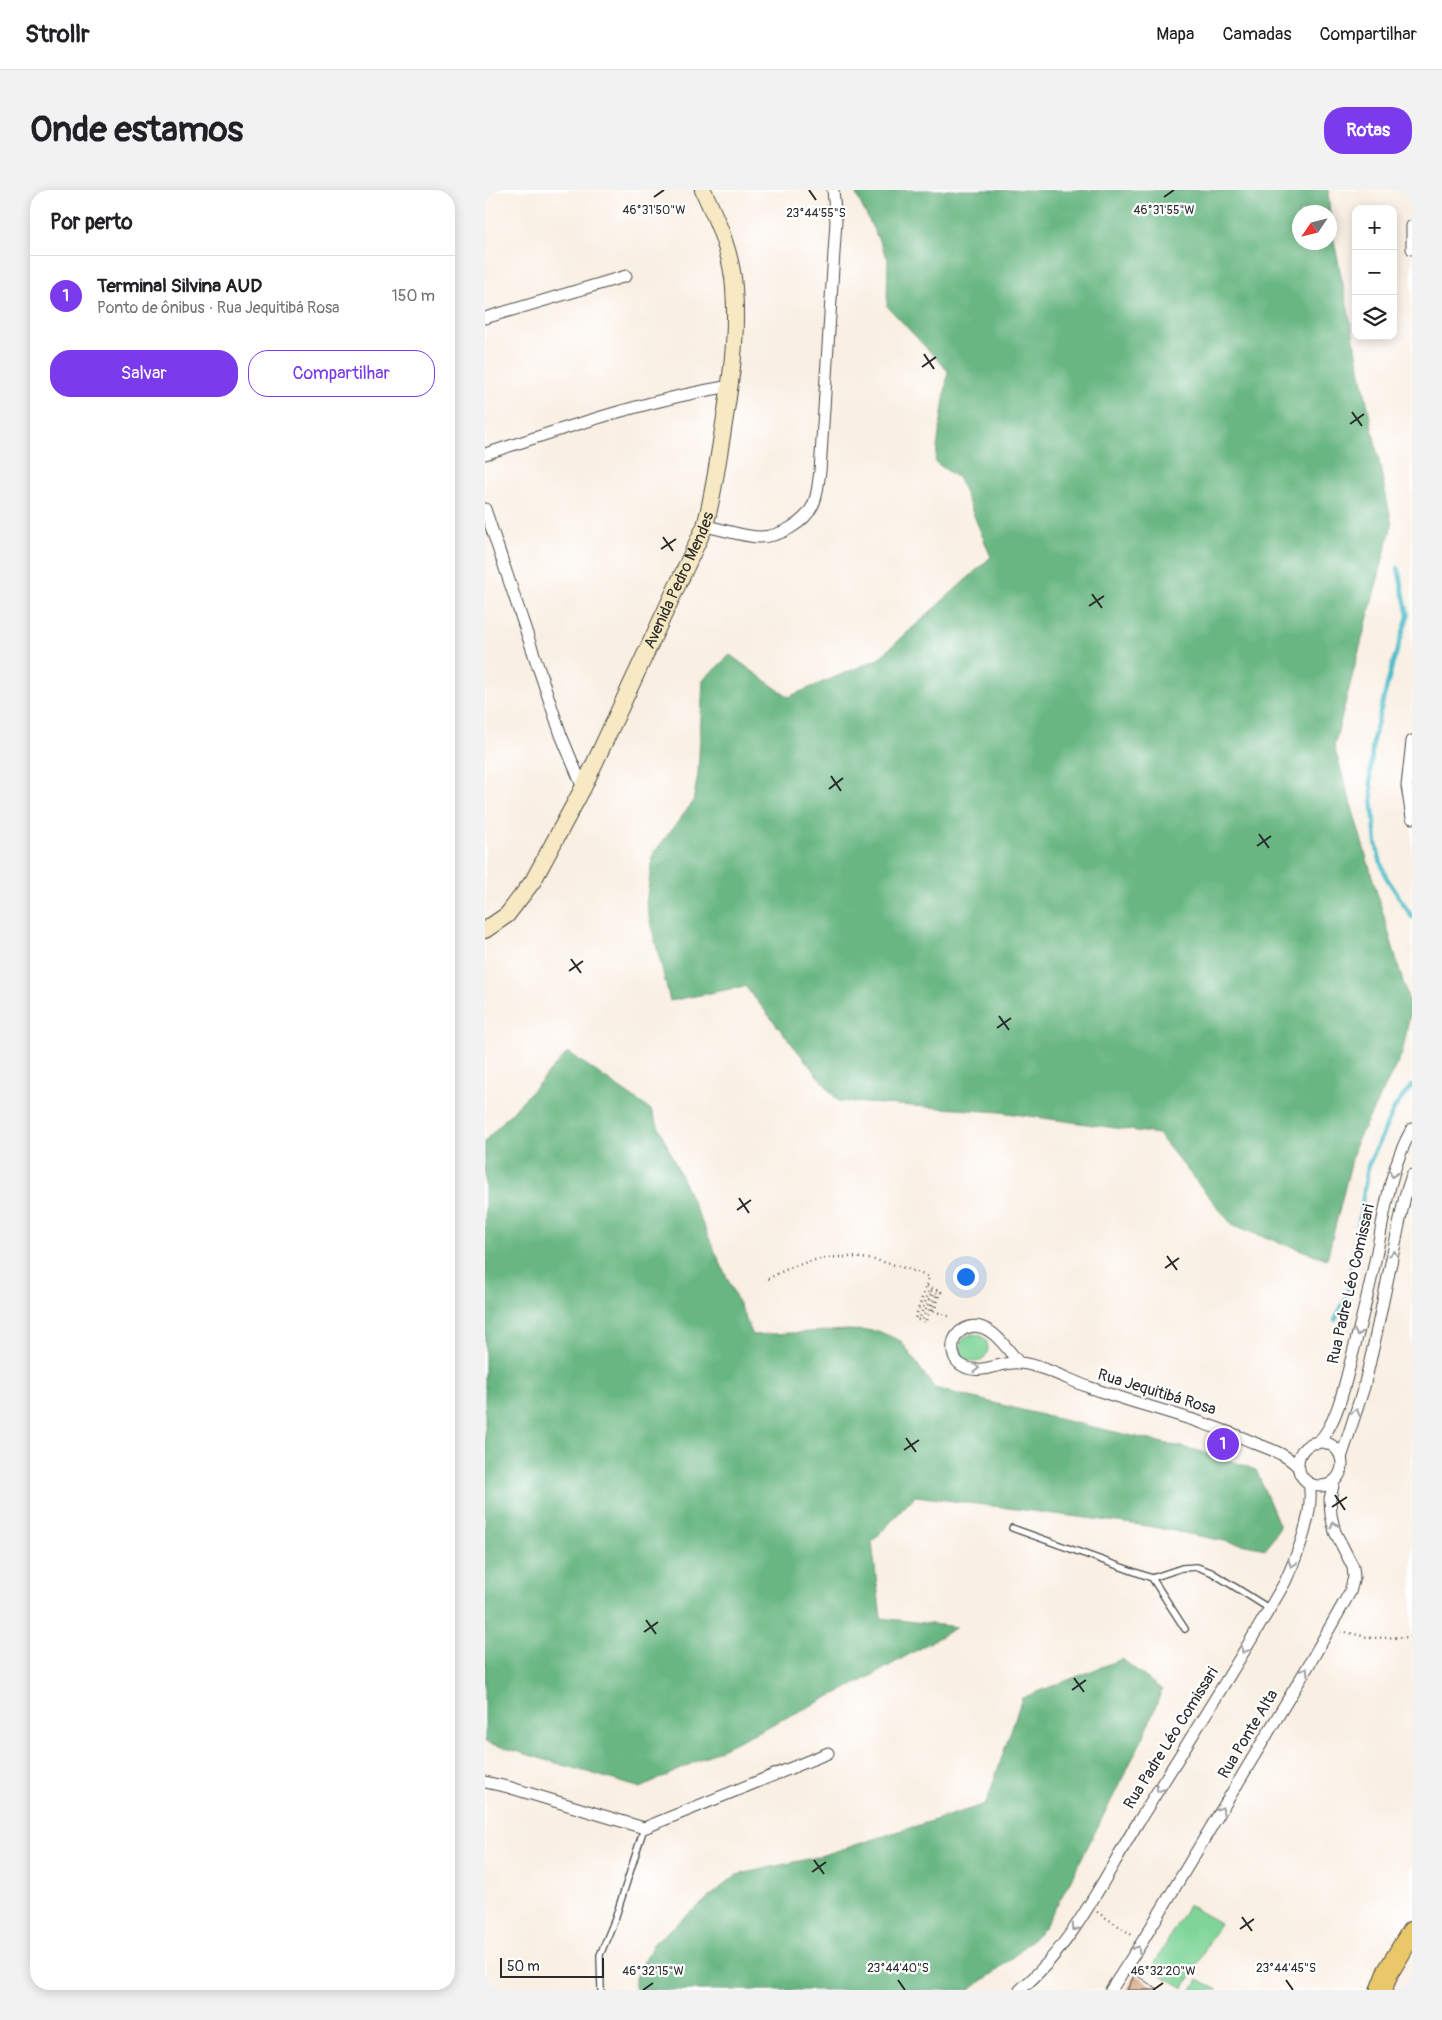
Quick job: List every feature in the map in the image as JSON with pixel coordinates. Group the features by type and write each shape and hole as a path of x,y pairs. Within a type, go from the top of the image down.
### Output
{"highway":[{"path":"1381,1990 1412,1932"},
{"path":"1389,1990 1412,1957"}],"street":[{"name":"Avenida Pedro Mendes","path":"485,930 507,915 533,881 583,788 705,526 711,502 730,386 733,354 734,287 719,227 703,190"},
{"path":"705,526 758,537 776,535 794,526 806,515 813,505 820,471 833,279 836,221 833,190"},
{"path":"1412,226 1412,249"},
{"path":"485,318 626,276"},
{"path":"485,454 671,397 730,386"},
{"path":"485,509 561,734 583,788"},
{"path":"1412,741 1408,760 1407,786 1412,818"},
{"name":"Rua Padre Léo Comissari","path":"1317,1443 1329,1427 1346,1380 1369,1290 1391,1178 1401,1150 1412,1129"},
{"name":"Rua Padre Léo Comissari","path":"1341,1458 1364,1386 1405,1196 1412,1175"},
{"name":"Rua Jequitibá Rosa","path":"1019,1362 979,1369 967,1368 958,1362 954,1356 953,1340 961,1330 979,1326 991,1332 1019,1362 1099,1391 1226,1430 1285,1456 1299,1468"},
{"path":"1285,1456 1301,1453 1309,1445 1317,1443 1332,1446 1338,1451 1341,1458 1340,1473 1334,1481 1322,1486 1309,1483 1301,1475 1299,1468 1301,1453"},
{"name":"Rua Ponte Alta","path":"1111,1990 1142,1942 1330,1628 1349,1592 1354,1577 1351,1562 1335,1532 1331,1515 1330,1499 1334,1481"},
{"name":"Rua Padre Léo Comissari","path":"1020,1990 1049,1963 1090,1907 1135,1828 1270,1609 1285,1582 1297,1552 1309,1506 1309,1483"},
{"path":"485,1782 508,1787 644,1828 828,1753"}],"lane":[{"path":"1012,1528 1152,1578 1185,1629"},
{"path":"1152,1578 1183,1568 1197,1567 1211,1572 1270,1609"},
{"path":"601,1990 600,1955 615,1919 644,1828"}],"path":[{"path":"768,1279 795,1265 809,1261 857,1256 885,1261 929,1277 915,1319 919,1320 929,1290 932,1291 922,1322 925,1323 935,1292 938,1293 932,1310 951,1317"},
{"path":"927,1286 941,1292 935,1311"},
{"path":"1330,1628 1371,1638 1412,1637"},
{"path":"1090,1907 1142,1942"}],"green space":[{"path":"854,190 1328,190 1329,205 1292,205 1292,250 1336,250 1352,329 1352,340 1354,340 1392,525 1334,746 1411,1009 1402,1054 1356,1143 1327,1259 1233,1226 1158,1134 1000,1112 838,1101 745,986 670,1001 646,904 653,854 693,802 698,774 703,680 730,655 788,697 878,659 991,557 959,479 935,462 948,371 887,306 888,259"},
{"path":"568,1052 651,1110 753,1335 848,1330 878,1331 901,1341 934,1388 1062,1420 1212,1454 1256,1470 1280,1527 1266,1549 1148,1526 915,1496 872,1542 881,1618 957,1627 866,1679 641,1788 485,1742 485,1141"},
{"path":"974,1334 984,1338 988,1348 984,1358 974,1362 964,1358 960,1348 964,1338"},
{"path":"1122,1659 1162,1690 1144,1736 1044,1928 1002,1967 969,1990 635,1990 635,1978 654,1943 736,1875 817,1857 986,1804 1022,1698"},
{"path":"1188,1905 1220,1923 1184,1988 1151,1970"},
{"path":"1198,1979 1218,1990 1192,1990"}],"building":[{"path":"1135,1974 1158,1990 1127,1990"}],"waterway":[{"path":"1398,568 1408,616 1392,666 1373,740 1370,775 1376,843 1380,860 1386,877 1412,917"},
{"path":"1335,1320 1347,1296 1368,1166 1395,1107 1412,1085"}],"place":[{"name":"Terminal Silvina AUD","path":"1223,1444"}]}
